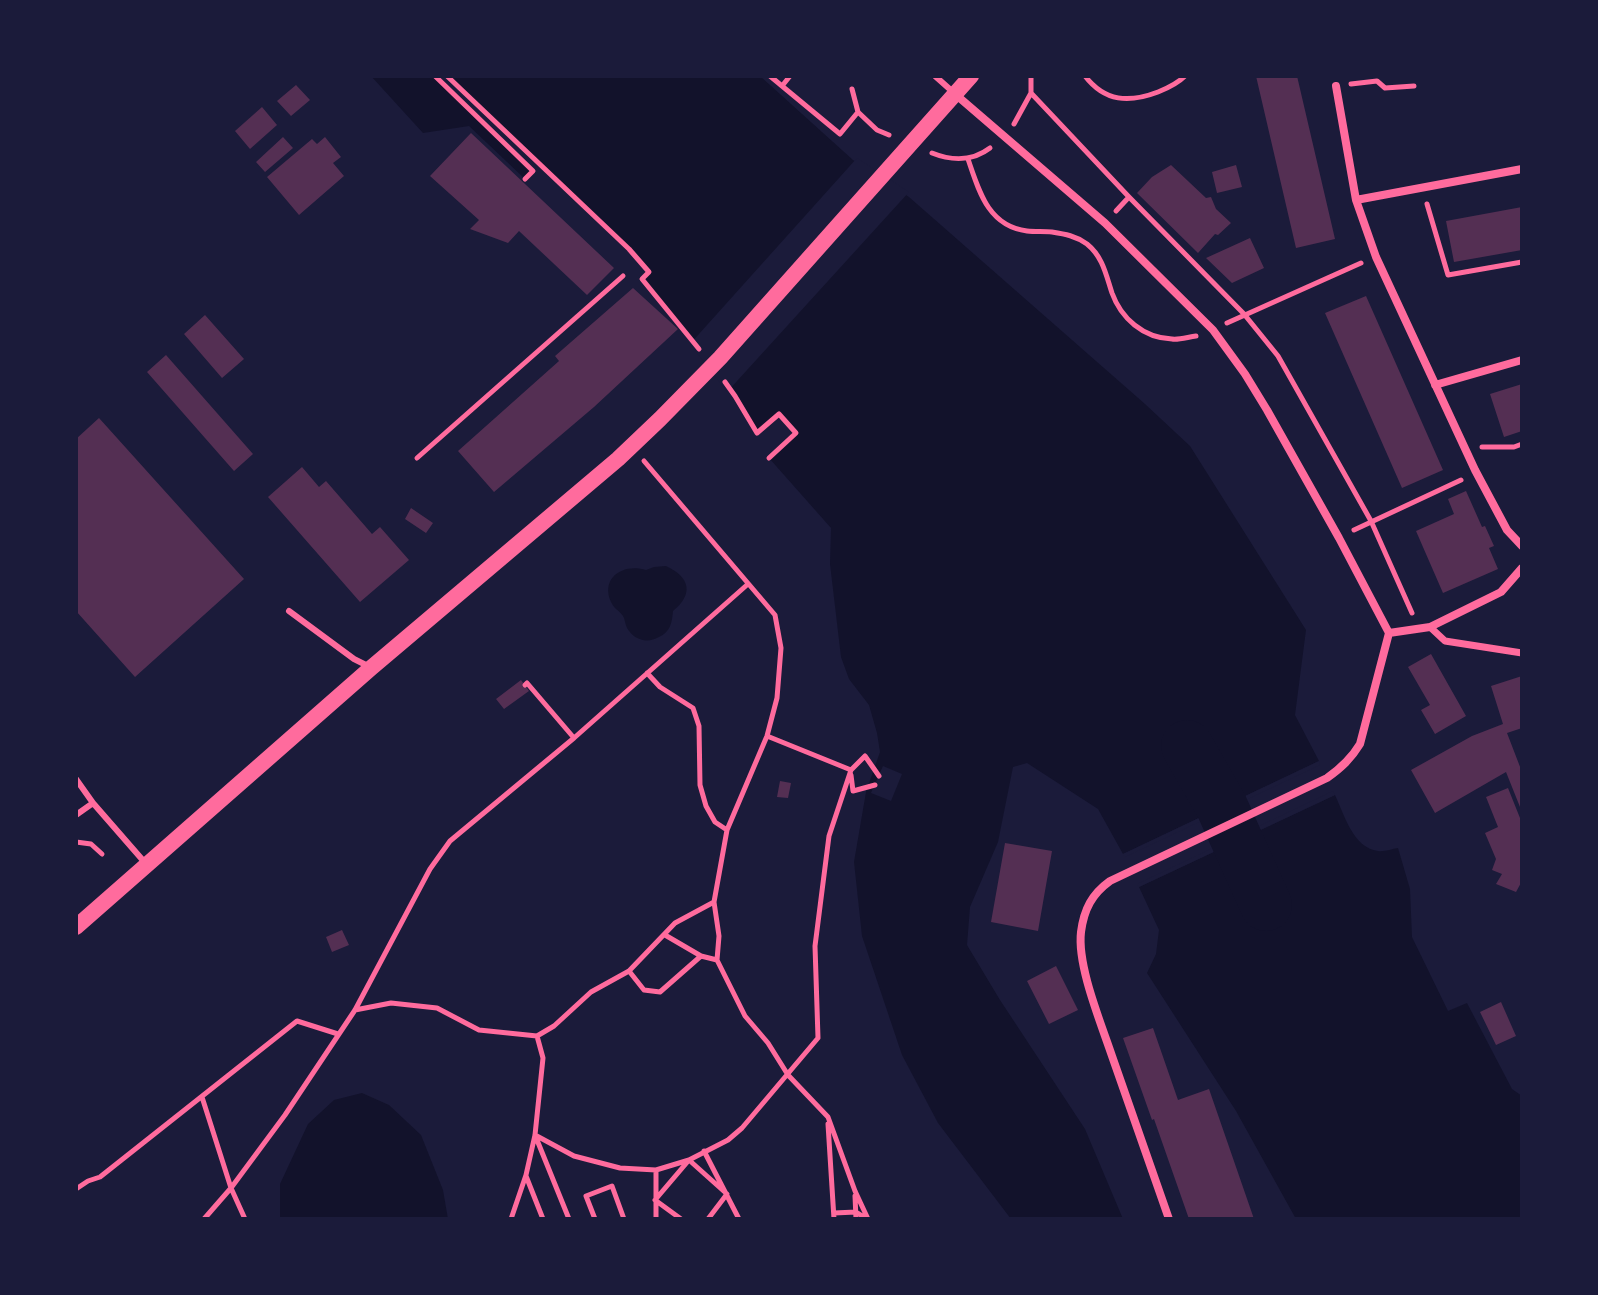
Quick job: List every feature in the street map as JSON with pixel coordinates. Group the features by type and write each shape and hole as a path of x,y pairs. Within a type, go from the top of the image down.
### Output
{"main road":[{"path":"76,927 371,668 618,459 731,346 971,76"}],"street":[{"path":"1336,86 1356,200 1376,257 1475,470 1507,530 1522,546"},
{"path":"954,93 1105,223 1213,330 1267,410 1389,633 1360,744 1341,769 1131,870 1097,891 1089,903 1081,933 1081,954 1097,1012 1169,1219"},
{"path":"1356,200 1522,169"},
{"path":"1435,385 1522,360"},
{"path":"1389,633 1430,627 1501,592 1522,568"},
{"path":"1430,627 1445,641 1522,653"}],"lane":[{"path":"935,76 954,93"},
{"path":"289,611 371,668"},
{"path":"76,779 147,865"},
{"path":"76,815 93,803"}],"path":[{"path":"435,76 533,171 525,179"},
{"path":"447,76 629,249 649,272 642,279 701,352"},
{"path":"770,76 840,134 858,112"},
{"path":"782,86 790,76"},
{"path":"1085,76 1094,87 1109,96 1129,100 1164,90 1185,76"},
{"path":"1336,86 1377,81 1385,88 1414,86"},
{"path":"852,89 858,112 877,130"},
{"path":"968,159 992,213 1005,223 1026,231 1069,234 1087,244 1099,258 1116,303 1127,319 1141,331 1157,337 1172,340 1213,330 1376,257"},
{"path":"1423,188 1448,275 1522,262"},
{"path":"1114,214 1129,197"},
{"path":"417,458 623,276"},
{"path":"718,374 757,433 779,414 796,433 769,458"},
{"path":"1465,447 1514,447 1522,444"},
{"path":"1339,538 1475,470"},
{"path":"652,472 775,615 781,648 777,698 767,736 727,830 714,902 719,936 717,960 745,1016 768,1043 788,1075 828,1117 868,1219"},
{"path":"204,1219 285,1115 355,1010 430,869 450,841 574,738 748,584"},
{"path":"647,673 660,687 693,708 699,726 700,785 715,822 727,830"},
{"path":"525,685 527,683 574,738"},
{"path":"767,736 851,770"},
{"path":"535,1135 574,1156 620,1168 656,1170 689,1160 728,1140 742,1128 818,1038 815,946 829,836 851,770 865,756 879,776"},
{"path":"851,770 853,791 875,785"},
{"path":"76,842 91,844 102,854"},
{"path":"355,1010 391,1003 437,1008 479,1030 537,1036 554,1026 591,992 629,971 675,923 714,902"},
{"path":"665,935 701,956 717,960"},
{"path":"629,971 644,990 660,992 701,956"},
{"path":"76,1189 100,1177 297,1021 338,1034"},
{"path":"511,1219 535,1135 543,1058 537,1036"},
{"path":"202,1097 231,1188 245,1219"},
{"path":"828,1117 834,1216 868,1219"},
{"path":"535,1135 569,1219"},
{"path":"704,1151 739,1219"},
{"path":"689,1160 727,1194"},
{"path":"655,1200 689,1160"},
{"path":"656,1170 656,1219"},
{"path":"526,1175 543,1219"},
{"path":"595,1219 586,1196 612,1186 624,1219"},
{"path":"855,1191 856,1216"},
{"path":"709,1219 727,1194"},
{"path":"655,1200 681,1219"}],"shaded area":[{"path":"371,76 435,76 533,171 525,179 469,126 423,133"},
{"path":"447,76 760,76 853,160 909,197 1190,446 1306,630 1295,715 1319,761 1123,854 1098,809 1027,763 1013,767 998,842 970,907 967,945 1085,1129 1123,1219 1011,1219 938,1123 902,1055 862,936 854,862 866,792 880,752 877,733 869,705 849,679 841,657 830,564 831,528 769,458 796,433 779,414 757,433 735,396 642,279 649,272"},
{"path":"666,566 684,581 684,598 673,611 666,633 654,639 641,640 630,632 623,616 612,604 608,593 611,579 622,570"},
{"path":"1335,795 1350,829 1362,844 1378,851 1398,848 1410,889 1412,937 1448,1011 1467,1003 1512,1089 1522,1096 1522,1219 1296,1219 1236,1111 1147,973 1156,954 1159,930 1139,887"},
{"path":"362,1093 389,1105 421,1135 443,1190 448,1219 280,1219 280,1184 308,1124 334,1100"}],"pier":[{"path":"857,158 909,192 727,392 690,344"},
{"path":"1319,761 1320,765 1125,857 1123,854"},
{"path":"883,766 902,774 891,801 871,793"},
{"path":"1333,791 1335,795 1139,887 1137,884"}],"building":[{"path":"1256,76 1297,76 1335,239 1296,248"},
{"path":"296,85 310,100 291,116 277,101"},
{"path":"262,107 277,125 250,149 235,131"},
{"path":"471,133 614,268 587,295 519,231 508,243 470,229 479,220 430,176"},
{"path":"283,137 293,148 265,172 256,162"},
{"path":"325,137 341,157 333,163 344,176 299,215 267,177 312,139 317,144"},
{"path":"1171,165 1206,198 1211,197 1216,209 1231,223 1218,235 1215,234 1198,253 1137,193 1152,177"},
{"path":"1236,165 1242,187 1217,193 1212,172"},
{"path":"1522,207 1522,250 1454,262 1446,221"},
{"path":"1250,238 1264,268 1232,283 1206,258"},
{"path":"633,288 678,329 594,407 494,492 458,451 559,361 555,356"},
{"path":"1366,296 1443,470 1402,488 1325,313"},
{"path":"205,315 244,359 222,378 184,334"},
{"path":"166,355 253,454 234,471 147,372"},
{"path":"1522,384 1522,431 1504,437 1490,394"},
{"path":"99,418 244,579 135,677 76,611 76,439"},
{"path":"302,467 319,487 326,481 372,534 380,527 409,560 360,602 268,497"},
{"path":"1466,491 1494,546 1489,548 1498,569 1443,593 1416,531 1454,514 1448,499"},
{"path":"411,508 433,523 426,533 405,519"},
{"path":"1431,654 1466,716 1435,734 1421,710 1430,705 1408,667"},
{"path":"1522,676 1522,728 1507,733 1522,772 1522,812 1506,772 1435,813 1411,770 1472,736 1503,724 1491,686"},
{"path":"521,680 529,691 504,709 496,699"},
{"path":"780,781 791,783 788,798 777,797"},
{"path":"1508,788 1522,823 1522,881 1516,892 1496,884 1502,874 1492,870 1496,859 1485,833 1498,827 1486,797"},
{"path":"1005,843 1052,851 1038,931 991,922"},
{"path":"342,930 349,945 332,952 326,937"},
{"path":"1056,966 1078,1010 1049,1024 1027,981"},
{"path":"1501,1002 1516,1036 1496,1045 1480,1012"},
{"path":"1153,1028 1178,1100 1209,1089 1254,1219 1189,1219 1123,1038"}],"waterway":[{"path":"1187,746 1222,807 1266,905"}]}
